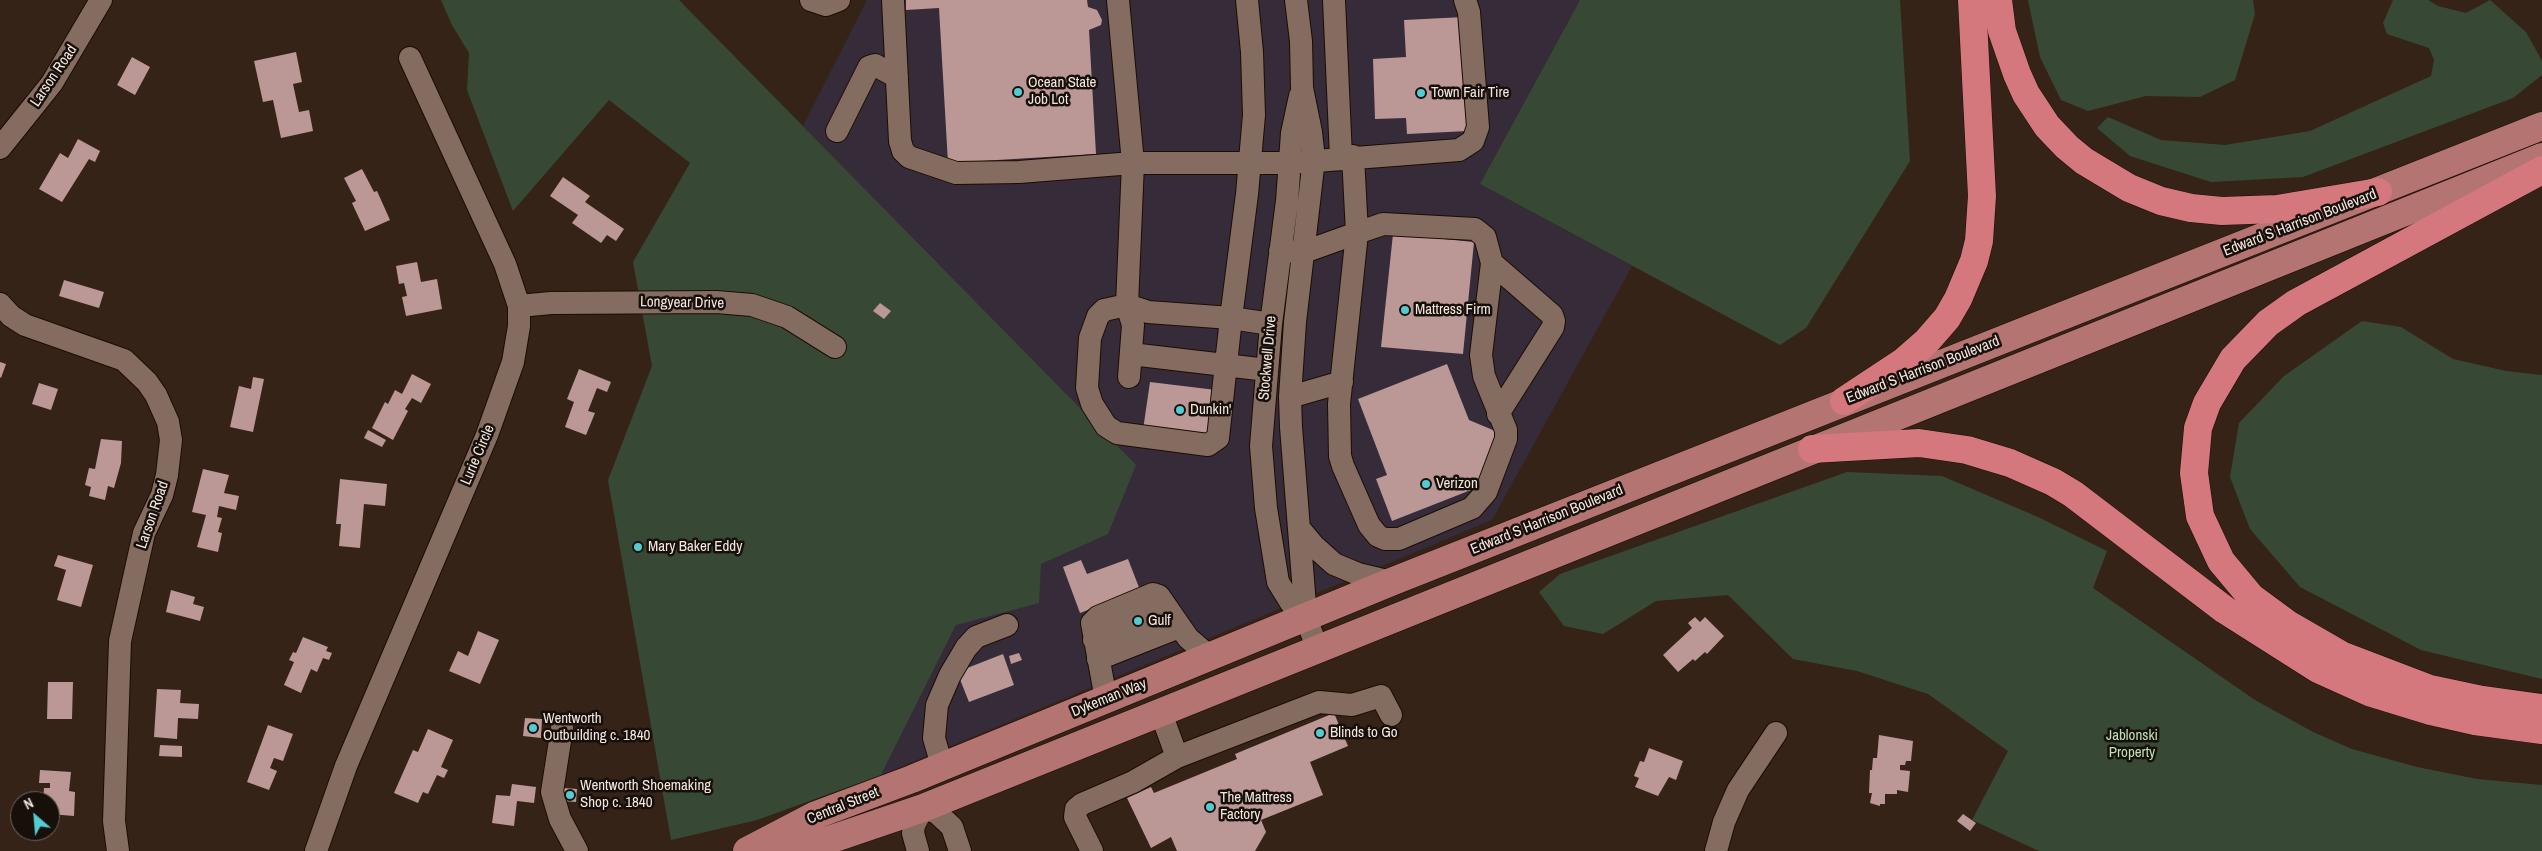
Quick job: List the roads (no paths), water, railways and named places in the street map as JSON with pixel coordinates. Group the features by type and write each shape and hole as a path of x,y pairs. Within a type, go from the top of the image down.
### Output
{"highway":[{"path":"1844,401 1903,362 1927,341 1958,299 1974,261 1979,241 1982,196 1972,0"},
{"path":"1998,0 2002,31 2017,74 2026,94 2047,126 2084,162 2128,188 2191,208 2222,211 2277,209 2378,192"},
{"path":"2542,170 2533,177 2296,303 2268,323 2233,359 2207,403 2198,428 2194,473 2200,516 2221,561 2251,596 2289,625 2341,655 2430,689 2482,700 2542,708"},
{"path":"1812,449 1918,443 1967,450 2010,463 2053,482 2073,494 2225,610 2318,669 2369,692 2431,711 2476,721 2542,730"}],"main road":[{"name":"Edward S Harrison Boulevard","path":"1306,618 1391,582 1844,401 2542,126"},
{"name":"Edward S Harrison Boulevard","path":"1318,650 1812,449 2542,157"},
{"name":"Dykeman Way","path":"912,779 1306,618"},
{"path":"923,808 1318,650"},
{"name":"Central Street","path":"747,851 816,815 912,779"},
{"name":"Central Street","path":"765,851 826,841 923,808"}],"street":[{"name":"Larson Road","path":"0,148 52,83 101,0"},
{"path":"811,0 826,5 839,0"},
{"path":"894,0 900,141 909,157 956,174 1019,172 1133,163 1290,163 1314,159 1459,150 1473,141 1478,127 1469,12 1465,0"},
{"path":"1118,0 1133,163 1127,305 1133,325 1129,377"},
{"path":"1247,0 1252,52 1254,115 1250,164 1231,318 1219,434 1214,442 1208,445 1118,433 1106,426 1092,404 1087,388 1090,338 1098,316 1104,310 1127,305 1148,312 1231,318 1271,324"},
{"name":"Stockwell Drive","path":"1296,0 1301,41 1302,88 1311,132 1314,159 1295,322 1290,397 1293,468 1306,618 1318,650"},
{"path":"1280,251 1304,252 1357,233 1383,224 1475,228 1485,238 1492,263 1481,356 1484,376 1506,430 1506,445 1486,492 1472,508 1399,539 1390,540 1378,536 1369,525 1340,456 1339,404 1357,233 1347,157 1334,0"},
{"name":"Lurie Circle","path":"316,851 346,766 498,408 513,362 519,326 519,306 505,264 410,58"},
{"path":"837,132 869,66 875,64 897,77"},
{"name":"Stockwell Drive","path":"1302,88 1292,133 1271,324 1261,446 1270,540 1278,582 1290,603 1306,618"},
{"path":"1492,263 1552,315 1554,320 1553,327 1498,414"},
{"name":"Longyear Drive","path":"519,306 551,303 697,302 752,306 787,317 835,347"},
{"name":"Larson Road","path":"0,304 11,316 25,325 124,360 147,382 168,422 171,440 162,495 144,533 120,641 114,821 118,851"},
{"path":"1131,354 1267,370"},
{"path":"1290,397 1342,382"},
{"path":"1299,528 1314,546 1334,564 1358,574 1391,582"},
{"path":"1106,699 1092,628 1095,618 1153,594 1158,594 1188,638 1210,657"},
{"path":"1096,649 1174,619"},
{"path":"942,766 934,738 937,705 950,675 966,648 976,637 1007,625"},
{"path":"1092,851 1075,817 1076,809 1082,804 1133,782 1177,757 1319,702 1352,705 1381,696 1391,715"},
{"path":"1161,714 1177,757"},
{"path":"562,728 552,792 560,819 577,851"},
{"path":"1716,851 1724,822 1738,790 1776,733"},
{"path":"912,779 923,808 914,825 918,851"},
{"path":"923,808 937,813 952,827 960,851"}],"place":[{"name":"Ocean State Job Lot","path":"1018,92"},
{"name":"Town Fair Tire","path":"1421,93"},
{"name":"Mattress Firm","path":"1405,310"},
{"name":"Dunkin'","path":"1180,410"},
{"name":"Verizon","path":"1426,484"},
{"name":"Mary Baker Eddy","path":"638,547"},
{"name":"Gulf","path":"1138,621"},
{"name":"Wentworth Outbuilding c. 1840","path":"533,728"},
{"name":"Blinds to Go","path":"1320,733"},
{"name":"Wentworth Shoemaking Shop c. 1840","path":"570,795"},
{"name":"The Mattress Factory","path":"1210,807"}],"park label":[{"name":"Jablonski Property","path":"2132,744"}]}
